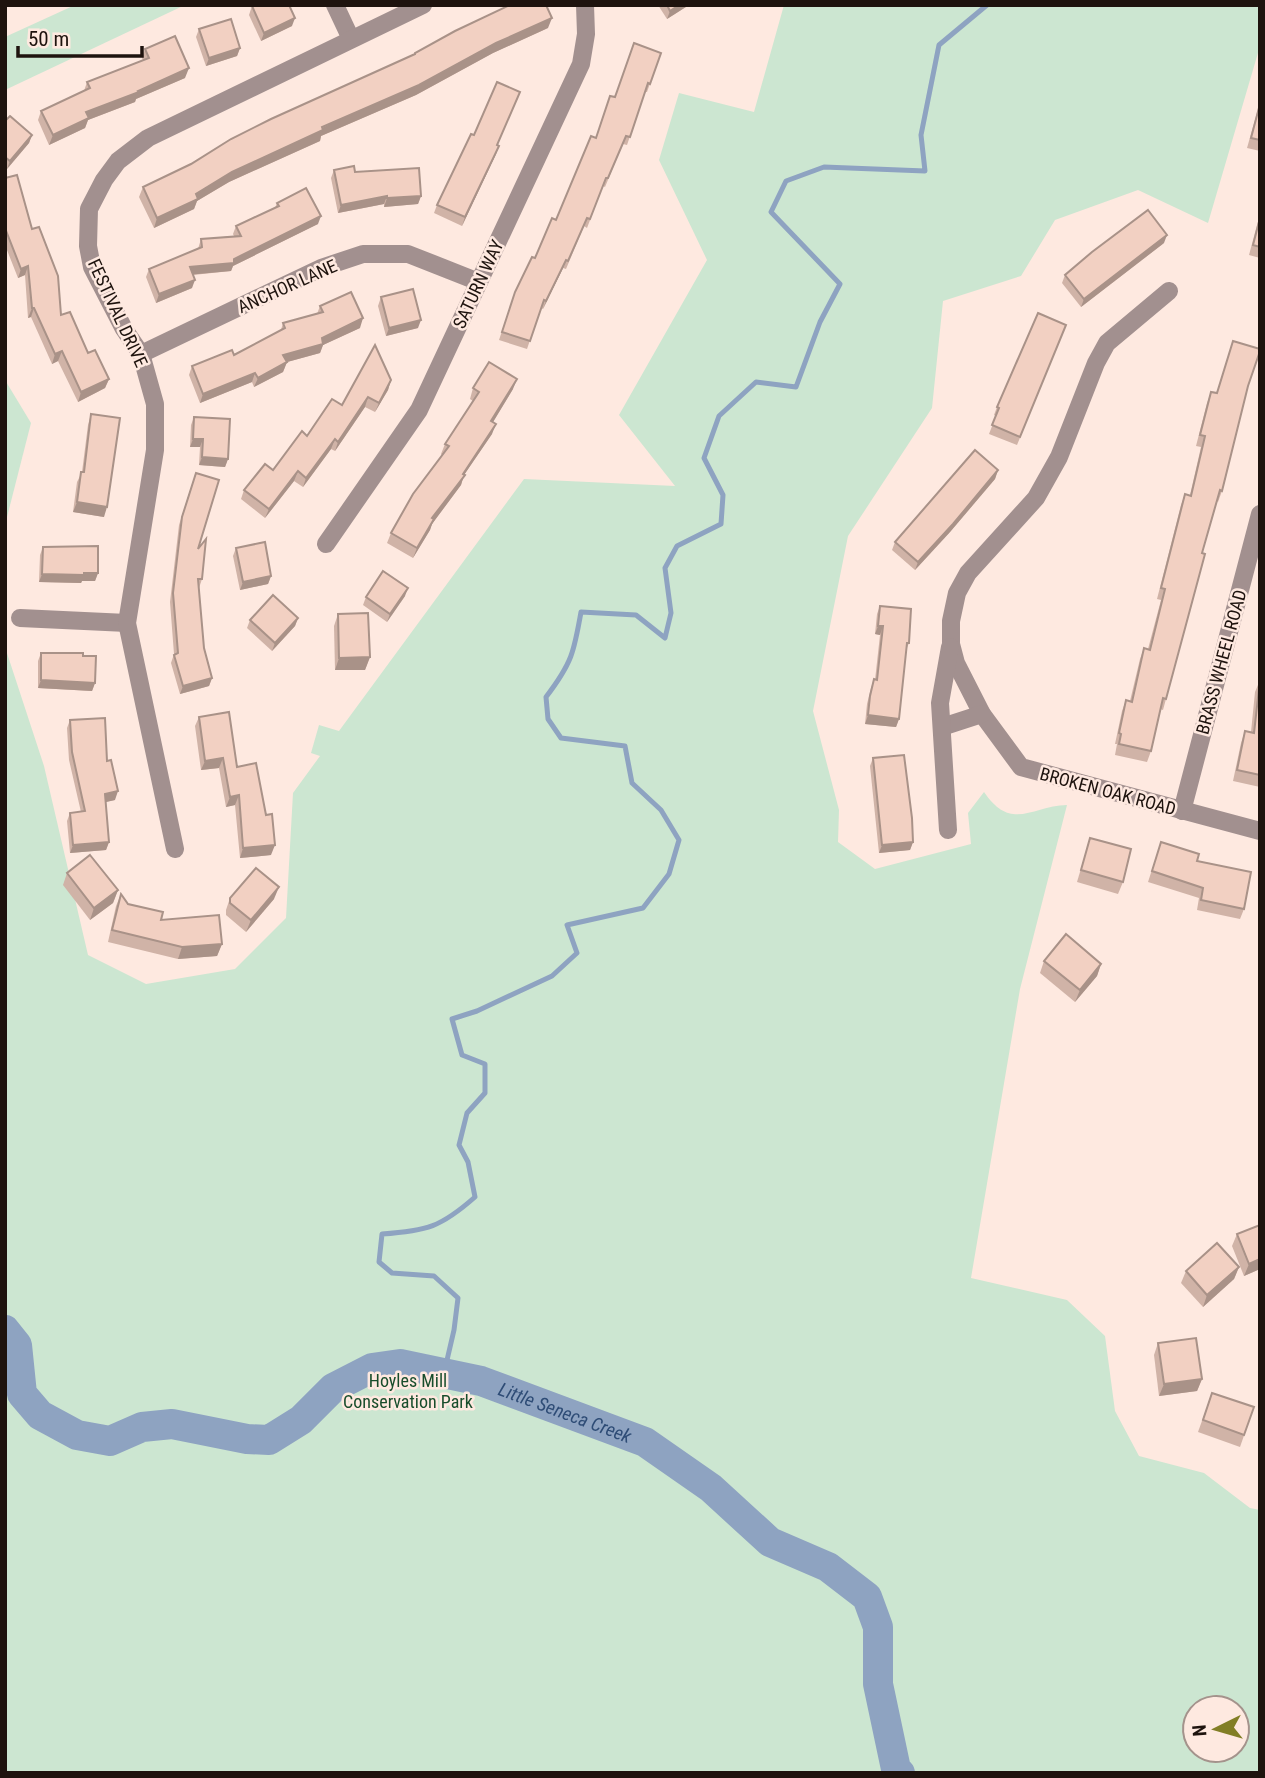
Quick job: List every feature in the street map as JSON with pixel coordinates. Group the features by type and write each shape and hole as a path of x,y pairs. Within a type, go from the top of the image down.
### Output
{"street":[{"path":"335,5 351,39"},
{"name":"FESTIVAL DRIVE","path":"175,849 127,624 155,450 155,404 141,354 124,330 92,267 88,246 89,209 104,180 118,161 148,138 423,5"},
{"name":"SATURN WAY","path":"326,544 419,410 581,64 586,34 585,5"},
{"name":"ANCHOR LANE","path":"141,354 321,268 363,254 408,254 479,282"},
{"name":"BROKEN OAK ROAD","path":"1168,291 1107,342 1059,457 1036,498 968,573 957,593 951,621 951,643 956,663 982,715 1021,768 1260,831"},
{"name":"BRASS WHEEL ROAD","path":"1182,811 1260,513"},
{"path":"20,618 127,624"},
{"path":"948,830 940,703 951,643"},
{"path":"942,727 982,715"}],"green space":[{"path":"75,5 185,5 5,90 5,37"},
{"name":"Hoyles Mill Conservation Park","path":"784,5 1260,5 1260,46 1208,223 1138,190 1055,220 1021,276 943,301 932,408 848,536 813,711 839,810 838,842 875,869 971,844 968,813 984,792 994,804 1014,814 1067,805 1020,989 971,1278 1067,1300 1105,1336 1115,1411 1139,1456 1204,1473 1250,1508 1260,1510 1260,1773 5,1773 5,647 44,766 88,955 146,984 235,969 286,918 293,793 320,756 311,753 319,725 339,731 524,479 675,486 619,415 707,260 659,160 679,93 754,112"},
{"path":"5,380 31,423 5,525"}],"building":[{"path":"289,5 295,18 264,33 252,6"},
{"path":"510,5 546,5 552,18 496,43 419,85 322,127 323,130 232,172 196,194 198,199 157,218 143,187 191,164 231,139 271,119 415,54 455,31"},
{"path":"667,5 679,5 670,11"},
{"path":"231,19 240,48 209,58 199,29"},
{"path":"175,36 189,68 139,92 86,112 89,118 53,135 41,111 90,88 87,82 149,58 145,49"},
{"path":"634,43 661,53 630,137 626,136 590,219 587,218 568,261 566,260 546,301 544,300 530,341 502,332 515,292 532,257 535,258 552,218 556,220 591,136 596,138 610,96 615,97"},
{"path":"497,82 520,92 497,145 499,146 465,217 437,205 471,134 474,135"},
{"path":"1260,104 1260,140 1251,138"},
{"path":"10,116 32,135 10,161 5,157 5,121"},
{"path":"354,166 355,172 419,168 421,196 387,196 341,205 334,170"},
{"path":"17,175 32,229 39,227 58,276 61,315 70,312 88,353 95,350 109,379 81,392 62,351 55,354 32,308 28,266 21,269 5,228 5,178"},
{"path":"306,188 321,216 234,259 234,263 190,267 195,280 159,294 149,269 202,247 201,239 241,236 236,226 279,206 277,203"},
{"path":"1148,210 1167,235 1084,299 1065,275"},
{"path":"1260,218 1260,247 1253,245"},
{"path":"413,289 421,320 389,328 381,297"},
{"path":"351,292 363,318 322,338 323,344 283,355 287,362 258,378 255,373 203,394 192,366 232,350 234,355 285,328 283,323 323,312 320,306"},
{"path":"1038,313 1066,325 1020,437 992,425 999,408 997,407"},
{"path":"1233,341 1260,351 1248,386 1222,491 1220,490 1202,553 1205,554 1166,699 1163,698 1151,751 1119,744 1126,700 1132,702 1144,648 1150,650 1165,589 1161,588 1185,494 1191,496 1205,436 1200,435 1211,392 1217,393"},
{"path":"375,345 391,380 379,403 368,397 338,442 335,439 306,478 298,471 269,509 244,490 265,464 273,470 302,431 307,436 332,399 342,405"},
{"path":"489,362 517,379 491,421 496,424 463,474 465,475 432,518 434,519 417,548 391,533 413,494 449,446 445,444 479,392 473,388"},
{"path":"91,414 120,418 107,507 77,502 81,472 84,472"},
{"path":"194,417 230,419 228,459 202,457 203,439 193,439"},
{"path":"975,450 998,470 918,562 895,542"},
{"path":"196,473 219,480 198,549 206,539 202,579 198,579 204,648 212,678 183,686 174,655 178,653 173,593 182,517"},
{"path":"265,542 271,576 243,582 236,548"},
{"path":"98,546 98,573 42,574 43,547"},
{"path":"383,571 408,588 390,614 366,597"},
{"path":"273,595 298,618 275,643 250,620"},
{"path":"880,606 911,609 899,719 868,715 874,679 877,680 883,626 878,626"},
{"path":"368,613 370,657 339,658 338,614"},
{"path":"41,653 83,653 83,656 96,656 95,683 41,680"},
{"path":"1260,680 1260,775 1237,770 1245,731 1254,733"},
{"path":"229,712 237,767 256,763 266,815 272,814 275,845 243,848 239,795 230,797 223,758 205,761 199,717"},
{"path":"105,718 107,761 111,760 118,791 105,794 109,842 73,845 70,813 85,811 72,752 70,720"},
{"path":"904,755 913,842 882,845 873,758"},
{"path":"1090,838 1131,849 1123,882 1081,870"},
{"path":"1161,842 1199,854 1197,861 1251,872 1244,909 1201,900 1203,888 1152,871"},
{"path":"90,855 118,890 94,908 67,873"},
{"path":"256,868 279,887 251,920 230,903 230,898"},
{"path":"121,894 128,904 163,912 161,920 219,915 222,944 182,947 112,930"},
{"path":"1066,934 1101,964 1080,990 1044,961"},
{"path":"1260,1225 1260,1259 1249,1264 1237,1234"},
{"path":"1217,1243 1239,1267 1207,1295 1186,1271"},
{"path":"1196,1338 1202,1379 1164,1384 1158,1343"},
{"path":"1212,1393 1254,1407 1244,1435 1203,1420"}],"waterway":[{"path":"444,1373 458,1298 434,1276 392,1273 379,1262 382,1234 433,1226 475,1197 468,1162 459,1145 467,1113 485,1093 485,1064 462,1055 452,1019 477,1011 552,976 577,953 567,925 643,908 669,874 679,840 661,810 632,783 625,746 561,738 548,719 546,697 571,657 581,612 636,615 665,638 671,613 665,568 677,546 721,524 723,495 704,458 719,416 756,382 796,387 820,322 840,284 771,212 786,181 824,167 925,171 921,135 939,45 987,5"},
{"name":"Little Seneca Creek","path":"5,1330 17,1345 22,1394 40,1415 77,1435 110,1441 142,1427 172,1424 247,1439 269,1440 301,1420 333,1388 372,1368 400,1364 481,1381 645,1442 711,1488 770,1542 828,1567 867,1597 878,1627 878,1684 896,1769 900,1773"}]}
